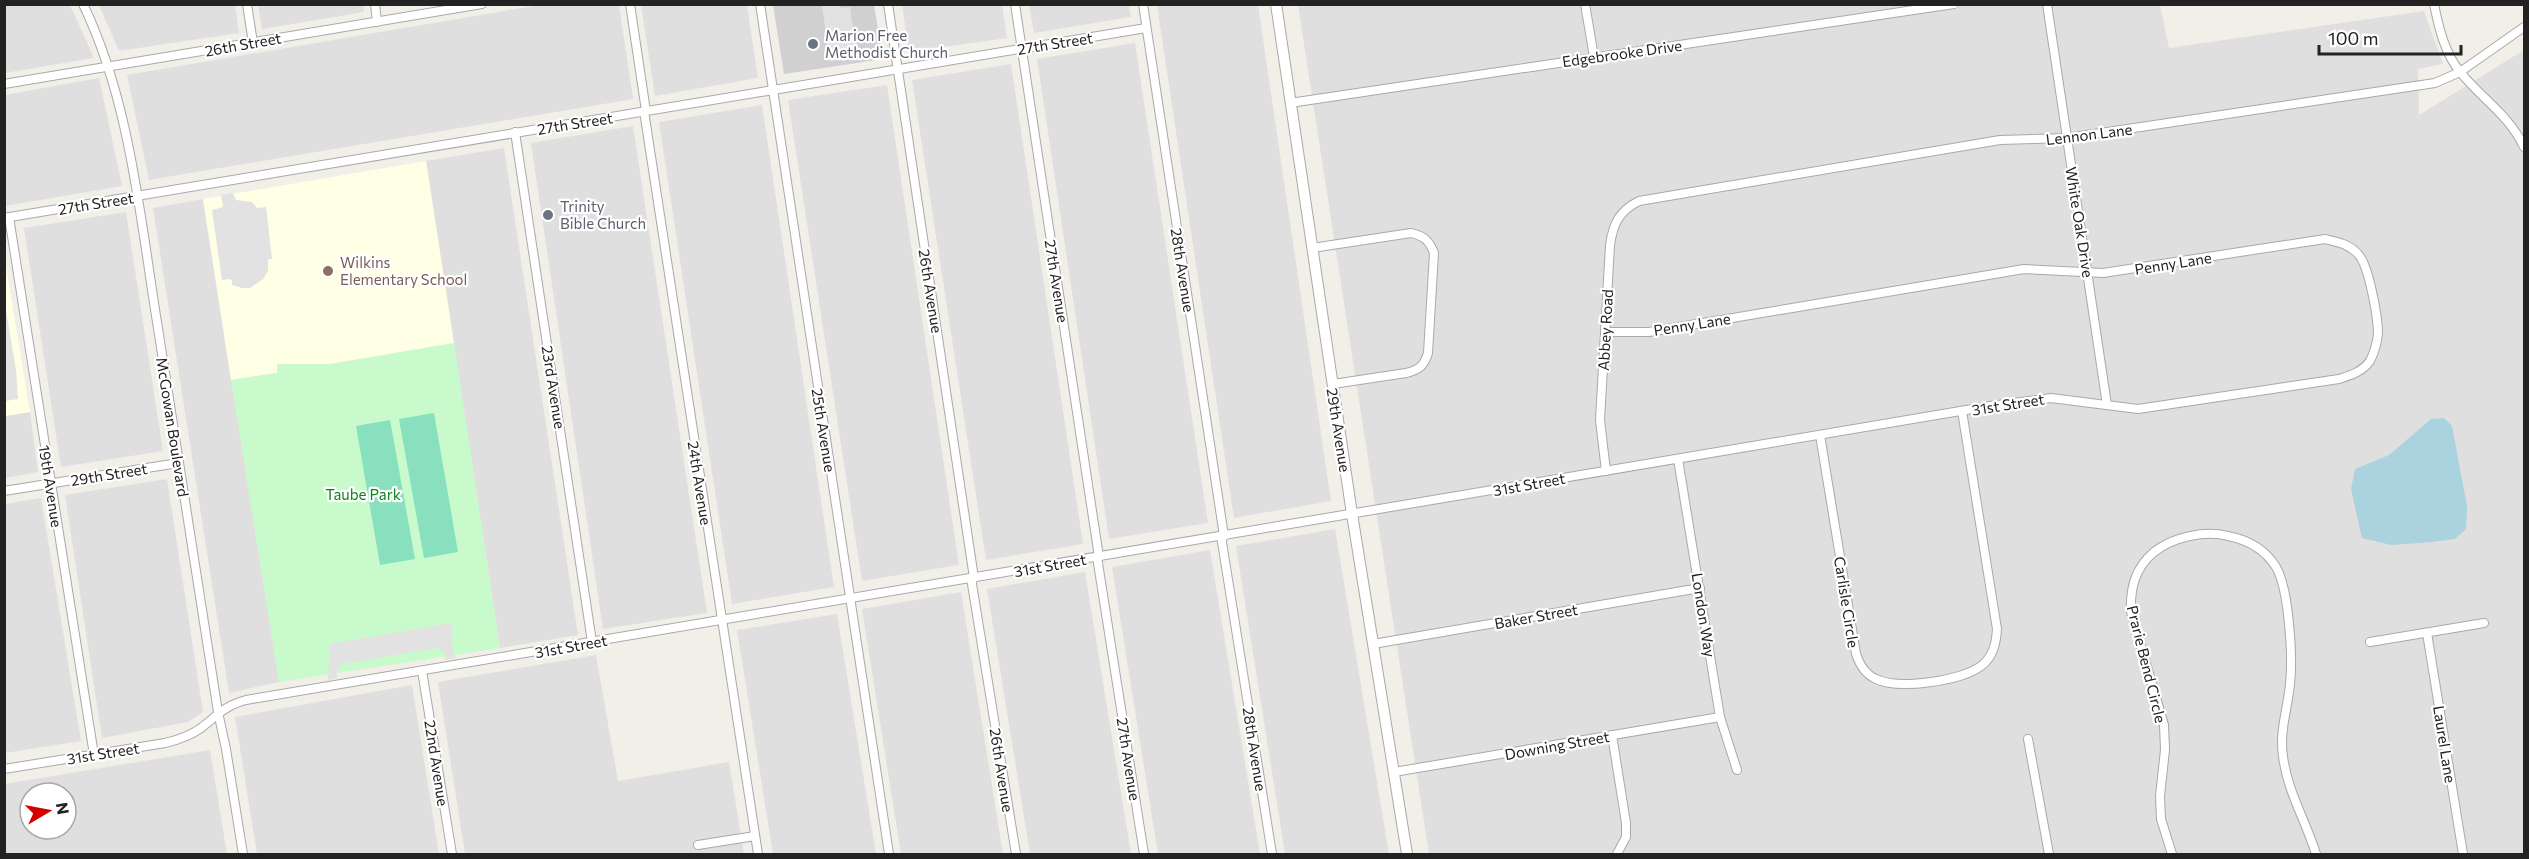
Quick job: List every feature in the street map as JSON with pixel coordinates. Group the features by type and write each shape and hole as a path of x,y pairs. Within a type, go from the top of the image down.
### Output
{"street":[{"name":"McGowan Boulevard","path":"83,4 109,67 137,196 218,712 243,855"},
{"path":"247,4 253,43"},
{"path":"375,4 377,22"},
{"name":"26th Street","path":"4,84 482,4"},
{"name":"24th Avenue","path":"630,4 758,855"},
{"name":"25th Avenue","path":"760,4 889,855"},
{"name":"26th Avenue","path":"888,4 1016,855"},
{"name":"27th Avenue","path":"1015,4 1144,855"},
{"name":"28th Avenue","path":"1143,4 1272,855"},
{"name":"29th Avenue","path":"1276,4 1372,644 1407,855"},
{"path":"1585,4 1594,57"},
{"name":"Edgebrooke Drive","path":"1290,103 1954,4"},
{"name":"White Oak Drive","path":"2047,4 2107,405"},
{"path":"2434,4 2445,46 2460,72 2502,113 2518,134 2524,147"},
{"name":"Lennon Lane","path":"1639,201 2000,140 2067,138 2436,83 2460,72 2524,27"},
{"name":"27th Street","path":"7,217 1146,28"},
{"name":"23rd Avenue","path":"515,132 592,642"},
{"name":"Abbey Road","path":"1606,471 1600,420 1612,228 1618,216 1639,201"},
{"name":"19th Avenue","path":"7,217 94,755"},
{"path":"1312,248 1411,233 1422,236 1430,242 1434,253 1428,353 1425,363 1417,370 1406,373 1333,384"},
{"name":"Penny Lane","path":"1605,332 1649,332 2024,269 2103,273 2325,239 2345,243 2359,255 2368,272 2378,333 2375,349 2369,362 2356,373 2339,379 2151,407 2121,408 2107,405"},
{"name":"31st Street","path":"4,769 165,743 186,737 201,728 218,712 246,700 1962,411 2051,398 2107,405"},
{"name":"Carlisle Circle","path":"1820,435 1856,654 1862,668 1874,678 1891,684 1909,684 1965,675 1982,666 1995,649 1997,629 1962,411"},
{"name":"London Way","path":"1678,459 1720,717 1737,770"},
{"name":"29th Street","path":"4,491 178,463"},
{"name":"Prarie Bend Circle","path":"2172,855 2161,819 2164,725 2131,612 2130,597 2135,576 2146,559 2160,548 2177,540 2223,534 2244,539 2262,550 2277,568 2292,651 2282,753 2289,788 2310,834 2316,855"},
{"name":"Baker Street","path":"1372,644 1700,588"},
{"path":"2370,642 2484,623"},
{"name":"Laurel Lane","path":"2427,633 2463,855"},
{"name":"22nd Avenue","path":"422,671 452,855"},
{"name":"Downing Street","path":"1394,772 1720,717"},
{"path":"1612,735 1626,823 1626,837 1617,855"},
{"path":"2028,739 2049,855"},
{"path":"698,845 755,836"}],"shaded area":[{"path":"5,4 70,5 94,58 5,73"},
{"path":"545,4 619,5 633,99 149,180 127,75"},
{"path":"99,5 235,5 239,33 119,51"},
{"path":"258,5 363,5 364,12 262,29"},
{"path":"641,5 747,5 758,78 655,96"},
{"path":"773,5 874,5 883,59 784,74"},
{"path":"819,5 850,7 857,57 830,61 822,6"},
{"path":"902,5 1002,5 1007,38 909,52"},
{"path":"1029,5 1129,5 1131,17 1034,33"},
{"path":"1157,5 1258,5 1331,501 1234,518"},
{"path":"1298,5 2160,5 2169,48 2424,11 2443,64 2418,69 2419,115 2524,50 2524,854 1429,854"},
{"path":"1135,43 1208,523 1109,539 1037,59"},
{"path":"1011,64 1083,544 986,560 912,80"},
{"path":"99,78 122,186 5,206 5,95"},
{"path":"887,85 959,565 862,581 788,100"},
{"path":"762,105 834,587 732,604 659,122"},
{"path":"633,126 707,613 603,629 531,143"},
{"path":"504,148 578,635 500,648 426,161"},
{"name":"Wilkins Elementary School","path":"426,161 454,343 231,380 203,199"},
{"path":"233,193 236,200 252,202 257,208 266,207 272,259 268,259 268,271 263,279 250,288 232,285 230,279 222,280 212,210 223,207 221,195"},
{"path":"203,199 279,682 229,693 153,208"},
{"path":"126,212 163,451 61,467 24,228"},
{"path":"4,254 30,412 5,416 4,416"},
{"path":"4,298 16,370 18,399 5,401"},
{"path":"30,412 38,472 5,478 4,416"},
{"path":"167,479 203,712 188,722 102,738 65,495"},
{"path":"41,498 81,741 5,753 5,504"},
{"path":"1335,529 1389,854 1285,854 1236,546"},
{"path":"1210,550 1260,854 1158,854 1112,567"},
{"path":"1085,572 1131,854 1030,854 987,589"},
{"path":"961,592 1003,854 901,854 862,609"},
{"path":"837,614 876,854 773,854 737,630"},
{"path":"451,623 453,655 457,658 445,660 444,652 436,648 342,664 336,673 338,678 328,680 330,644"},
{"path":"596,655 618,781 729,762 744,854 465,854 438,682"},
{"path":"412,685 439,854 257,854 235,717"},
{"path":"210,750 227,854 5,854 5,784 18,782 18,841 78,841 78,781 23,781"}],"green space":[{"name":"Taube Park","path":"454,343 500,648 279,682 231,380 277,373 277,364 331,364"},
{"path":"434,413 458,552 424,558 399,419"},
{"path":"390,420 415,559 380,565 356,426"}],"water":[{"path":"2444,418 2452,426 2467,506 2466,529 2455,539 2432,542 2391,545 2362,538 2351,489 2355,469 2389,455 2431,419"}],"place":[{"name":"Marion Free Methodist Church","path":"813,44"},
{"name":"Trinity Bible Church","path":"548,215"},
{"name":"Wilkins Elementary School","path":"328,271"}]}
